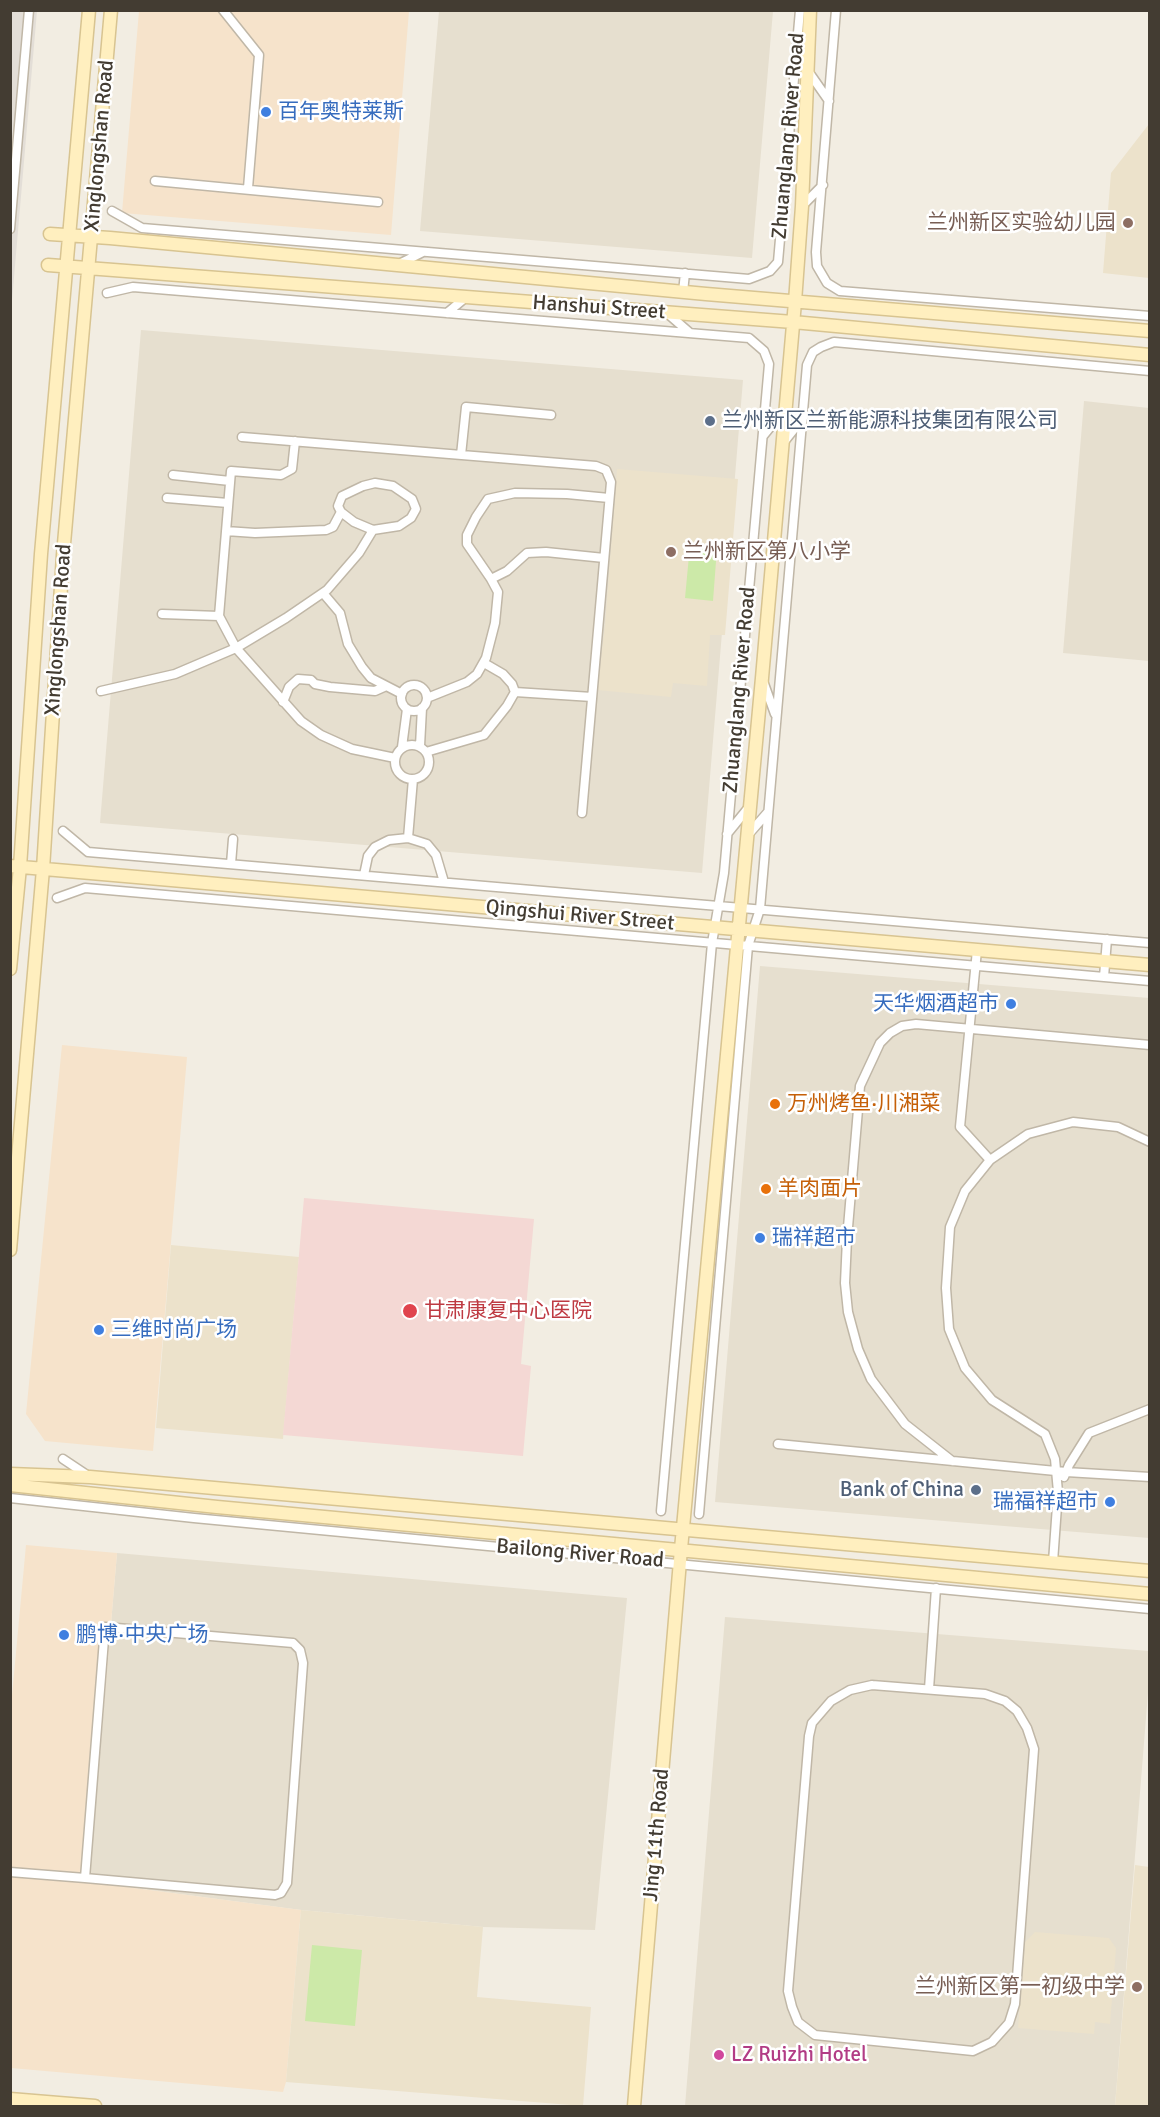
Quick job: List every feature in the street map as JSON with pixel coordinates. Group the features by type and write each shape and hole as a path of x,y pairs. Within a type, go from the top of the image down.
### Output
{"street":[{"path":"10,229 29,10"},
{"name":"Xinglongshan Road","path":"10,969 15,866 40,554 89,10"},
{"name":"Xinglongshan Road","path":"10,1250 43,869 63,555 111,10"},
{"path":"223,10 260,55 248,188"},
{"name":"Zhuanglang River Road","path":"685,273 749,279 770,271 778,262 800,10"},
{"name":"Jing 11th Road","path":"634,2106 681,1549 743,945 739,929 802,206 810,10"},
{"path":"836,10 816,259 824,278 840,291 1149,316"},
{"path":"808,71 829,101"},
{"path":"155,180 378,202"},
{"path":"802,206 823,185"},
{"path":"112,211 142,228 685,273 683,292"},
{"name":"Hanshui Street","path":"50,234 795,302 1149,331"},
{"path":"396,265 424,252"},
{"name":"Hanshui Street","path":"48,265 793,322 1149,355"},
{"path":"108,293 133,287 690,333"},
{"path":"704,316 706,294"},
{"path":"902,296 919,312"},
{"path":"447,313 465,298"},
{"path":"667,313 690,333"},
{"name":"Zhuanglang River Road","path":"662,1511 712,943 727,834 769,364 760,345 749,338 690,333"},
{"path":"894,348 918,334"},
{"path":"699,1514 743,945 753,931 760,909 807,365 813,352 820,346 834,342 1149,371"},
{"path":"461,455 466,407 551,415"},
{"path":"762,437 786,409"},
{"path":"783,444 803,418"},
{"path":"242,437 599,467 606,470 610,479 609,498 582,813"},
{"path":"295,441 292,469 281,475 231,471 219,616 236,648 301,721 321,735 352,749 395,758"},
{"path":"173,476 230,481"},
{"path":"381,483 393,486 412,499 416,508 411,518 399,526 374,530 354,522 340,512 338,506 342,496 369,484 381,483"},
{"path":"407,709 402,747 395,758 395,767 400,774 413,779 421,776 427,769 429,761 423,749 422,708 427,698 467,682 477,674 484,663 495,623 498,592 467,544 467,535 476,516 488,500 514,493 609,498"},
{"path":"167,498 228,503"},
{"path":"226,531 255,533 326,530 333,527 340,512"},
{"path":"101,691 175,674 236,648 322,593 359,553 374,530"},
{"path":"491,579 507,571 527,553 546,552 604,558"},
{"path":"322,593 340,613 348,644 354,657 370,678 402,694"},
{"path":"162,614 219,616"},
{"path":"484,663 503,674 512,684 515,692"},
{"path":"762,678 776,717"},
{"path":"283,702 289,687 298,679 311,680 315,684 330,687 375,691 384,687"},
{"path":"422,708 414,711 407,709 402,702 402,694 406,688 414,685 421,688 427,698"},
{"path":"515,692 592,697"},
{"path":"402,747 411,744 423,749 484,735 515,692"},
{"path":"408,838 413,779"},
{"path":"727,834 750,807"},
{"path":"747,836 768,812"},
{"path":"63,831 88,852 1149,943"},
{"path":"364,875 368,856 375,847 389,840 408,838 427,844 436,855 444,882"},
{"path":"231,864 233,839"},
{"name":"Qingshui River Street","path":"15,866 1149,965"},
{"path":"57,898 85,888 1149,981"},
{"path":"1104,977 1107,939"},
{"path":"977,950 960,1127 990,1160"},
{"path":"952,1461 904,1424 871,1379 848,1312 845,1282 861,1086 880,1043 890,1033 903,1026 916,1024 1149,1045"},
{"path":"1053,1562 1059,1492 1055,1459 1045,1434 992,1400 965,1368 949,1329 946,1288 950,1227 965,1191 990,1160 1028,1134 1072,1122 1118,1127 1149,1142"},
{"path":"1059,1492 1066,1472 1089,1434 1149,1409"},
{"path":"778,1444 1066,1472 1149,1477"},
{"path":"63,1459 90,1477"},
{"name":"Bailong River Road","path":"10,1474 90,1477 1149,1571"},
{"name":"Bailong River Road","path":"10,1485 217,1507 1149,1594"},
{"path":"66,1491 92,1506"},
{"name":"Bailong River Road","path":"10,1498 194,1518 1149,1609"},
{"path":"194,1518 217,1507"},
{"path":"929,1689 936,1588"},
{"path":"10,1872 275,1895 284,1891 287,1884 303,1663 302,1654 297,1646 293,1643 105,1627 85,1878"},
{"path":"872,1685 929,1689 985,1694 1005,1701 1017,1711 1027,1728 1034,1749 1015,2004 1009,2024 992,2042 973,2051 815,2036 798,2022 788,1991 808,1737 812,1723 831,1701 850,1690 872,1685"},
{"path":"10,2099 95,2106"}],"shaded area":[{"path":"11,11 37,11 11,312"},
{"name":"百年奥特莱斯","path":"139,11 409,11 391,235 122,213"},
{"path":"439,11 773,11 752,258 420,231"},
{"name":"兰州新区实验幼儿园","path":"1149,124 1149,278 1103,273 1111,173"},
{"path":"141,330 743,380 702,873 100,823"},
{"path":"1084,401 1149,408 1149,661 1063,653"},
{"name":"兰州新区第八小学","path":"617,469 738,479 725,635 710,635 707,686 673,683 671,697 597,690 605,626"},
{"path":"760,966 1149,998 1149,1538 715,1502"},
{"name":"三维时尚广场","path":"62,1045 187,1057 153,1451 45,1441 26,1414"},
{"name":"甘肃康复中心医院","path":"304,1198 534,1219 521,1364 531,1366 523,1456 283,1435"},
{"path":"171,1245 299,1257 283,1439 156,1428"},
{"path":"26,1545 117,1553 89,1882 301,1910 286,2082 283,2092 11,2068 10,1717"},
{"path":"117,1553 627,1598 595,1930 483,1927 301,1910 89,1882"},
{"path":"725,1617 1149,1651 1149,1680 1115,2106 685,2106"},
{"name":"兰州新区第一初级中学","path":"1135,1865 1149,1867 1149,2106 1115,2106"},
{"path":"301,1910 483,1927 477,1997 591,2007 583,2106 286,2082"},
{"path":"1035,1932 1109,1938 1116,1948 1110,2024 1095,2022 1094,2034 1018,2028 1025,1942"}],"green space":[{"path":"690,545 717,548 713,601 685,598"},
{"path":"312,1945 362,1950 355,2026 305,2021"}],"place":[{"name":"百年奥特莱斯","path":"266,112"},
{"name":"兰州新区实验幼儿园","path":"1128,223"},
{"name":"兰州新区兰新能源科技集团有限公司","path":"710,421"},
{"name":"兰州新区第八小学","path":"671,552"},
{"name":"天华烟酒超市","path":"1011,1004"},
{"name":"万州烤鱼·川湘菜","path":"775,1104"},
{"name":"羊肉面片","path":"766,1189"},
{"name":"瑞祥超市","path":"760,1238"},
{"name":"甘肃康复中心医院","path":"410,1311"},
{"name":"三维时尚广场","path":"99,1330"},
{"name":"Bank of China","path":"976,1490"},
{"name":"瑞福祥超市","path":"1110,1502"},
{"name":"鹏博·中央广场","path":"64,1635"},
{"name":"兰州新区第一初级中学","path":"1137,1987"},
{"name":"LZ Ruizhi Hotel","path":"719,2055"}]}
